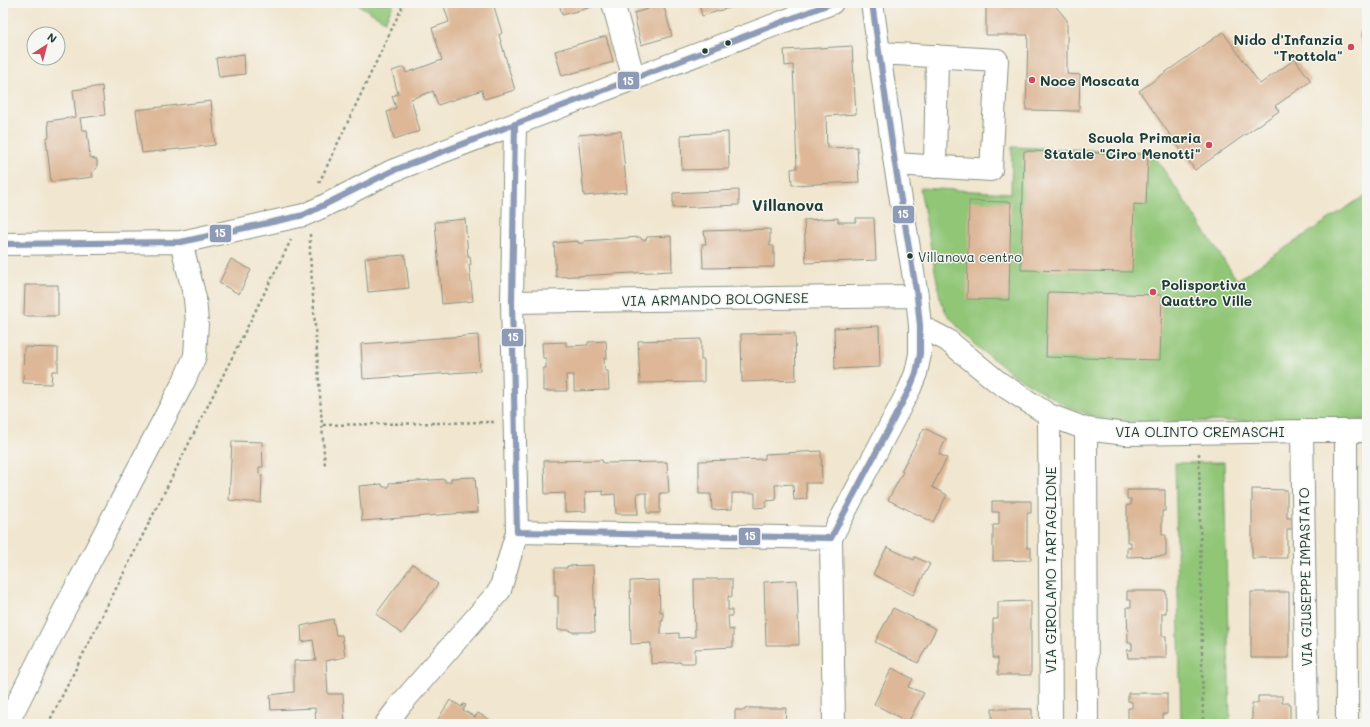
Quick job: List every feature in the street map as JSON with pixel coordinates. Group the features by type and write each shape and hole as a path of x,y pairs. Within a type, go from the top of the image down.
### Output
{"street":[{"path":"613,3 634,79"},
{"path":"3,244 181,242 307,213 322,207 392,171 832,3"},
{"path":"834,724 831,538 916,373 920,354 920,326 917,296 895,164 872,3"},
{"path":"880,53 996,60 991,170 895,164"},
{"path":"935,167 937,56"},
{"path":"386,724 401,704 500,590 517,532 512,302 515,124"},
{"path":"7,724 59,620 184,381 195,356 197,323 195,298 181,242"},
{"name":"VIA ARMANDO BOLOGNESE","path":"512,302 917,296"},
{"name":"VIA OLINTO CREMASCHI","path":"920,326 947,340 998,382 1049,416 1086,429 1126,434 1357,431"},
{"name":"VIA GIROLAMO TARTAGLIONE","path":"1049,416 1051,724"},
{"path":"1086,429 1087,724"},
{"name":"VIA GIUSEPPE IMPASTATO","path":"1302,431 1307,724"},
{"path":"1347,724 1357,431"},
{"path":"517,532 831,538"}],"path":[{"path":"48,724 307,213 404,3"},
{"path":"307,213 325,467"},
{"path":"322,425 515,421"},
{"path":"1198,433 1203,724"}],"green space":[{"path":"355,3 394,3 385,21"},
{"name":"Polisportiva Quattro Ville","path":"1012,147 1152,152 1237,280 1367,194 1367,420 1140,422 1098,418 1066,406 1014,375 980,349 958,327 947,314 941,303 920,188 1011,193"},
{"path":"1224,462 1230,724 1181,724 1175,463"}],"building":[{"path":"443,3 493,3 502,33 499,35 515,90 484,99 482,90 438,105 433,91 411,99 420,131 394,139 387,112 396,108 392,96 398,94 392,71 404,67 406,73 442,60 432,28 449,22"},
{"path":"559,3 591,3 592,7 562,15"},
{"path":"646,3 663,3 672,36 641,45 634,13 648,9"},
{"path":"699,3 745,3 702,16"},
{"path":"986,3 1053,3 1067,20 1067,74 1080,75 1079,111 1026,110 1028,35 986,35"},
{"path":"1367,23 1367,53 1363,42 1363,33"},
{"path":"1223,32 1260,84 1295,59 1311,81 1275,106 1279,111 1195,170 1139,91"},
{"path":"606,36 613,62 562,76 555,51"},
{"path":"852,46 856,114 826,116 827,148 857,147 859,182 792,185 791,169 797,168 793,65 785,66 784,50"},
{"path":"244,54 245,74 219,77 216,58"},
{"path":"102,86 105,115 80,118 82,130 87,130 90,157 97,160 97,168 92,172 93,177 51,182 46,138 49,137 48,121 76,117 73,90"},
{"path":"211,101 215,145 142,153 136,110"},
{"path":"621,131 627,192 584,196 578,135"},
{"path":"728,132 729,169 682,170 681,135"},
{"path":"1024,151 1148,154 1146,205 1134,204 1132,272 1021,270"},
{"path":"739,190 739,205 673,208 673,193"},
{"path":"969,201 1011,202 1009,300 967,299"},
{"path":"838,218 838,222 856,222 856,218 874,218 876,260 806,263 804,220"},
{"path":"465,219 468,256 470,256 471,265 469,265 473,301 442,304 435,222"},
{"path":"770,229 770,246 774,246 774,267 703,268 702,244 706,244 704,231"},
{"path":"671,236 672,271 556,277 554,243 578,241 578,243 584,243 584,241 640,237 642,240 646,240 647,237"},
{"path":"405,255 409,288 368,292 365,258"},
{"path":"231,259 251,270 239,294 219,283"},
{"path":"25,285 58,285 58,316 24,316"},
{"path":"1048,292 1162,295 1160,360 1046,357"},
{"path":"879,326 880,367 835,369 834,328"},
{"path":"795,333 796,380 742,382 741,334"},
{"path":"478,335 480,371 363,379 361,344"},
{"path":"701,339 701,360 704,360 704,382 640,383 638,341"},
{"path":"606,341 607,358 604,358 605,371 608,371 609,390 574,391 574,375 566,375 567,391 543,391 543,368 546,368 546,358 543,358 542,343 566,342 566,346 588,345 588,342"},
{"path":"24,347 58,348 58,371 52,371 51,384 23,383"},
{"path":"924,428 946,439 939,454 947,458 932,487 947,495 933,522 888,500 903,472 901,471"},
{"path":"232,441 262,442 263,467 259,467 259,474 262,475 261,503 229,500"},
{"path":"821,451 822,483 806,483 807,499 794,500 793,484 775,485 776,500 766,501 766,507 755,508 755,493 732,493 732,509 712,510 711,494 699,494 699,461 765,459 765,454"},
{"path":"602,460 603,463 667,462 669,493 660,493 660,513 647,513 647,493 637,493 638,514 616,514 615,494 603,495 603,491 585,492 586,511 565,512 565,493 545,494 544,461"},
{"path":"475,477 478,512 362,521 359,486 382,484 383,487 389,487 389,483 445,479 445,482 451,482 451,478"},
{"path":"1252,489 1287,490 1287,518 1296,518 1296,529 1287,529 1287,558 1252,558"},
{"path":"1127,490 1165,490 1165,511 1162,511 1162,535 1166,535 1166,556 1127,557 1127,548 1131,548 1131,542 1127,542 1127,505 1131,505 1131,499 1127,499"},
{"path":"992,501 1031,501 1031,513 1027,513 1027,548 1031,548 1031,560 993,561 993,525 999,525 999,512 992,512"},
{"path":"887,547 914,560 915,557 930,564 913,595 873,574"},
{"path":"413,564 438,584 402,634 376,614"},
{"path":"593,565 595,632 571,632 571,630 558,630 558,596 555,596 555,568"},
{"path":"694,579 732,579 732,597 728,596 728,610 732,610 732,616 728,616 729,630 733,629 733,647 695,649 695,663 680,662 651,664 651,643 631,644 630,581 659,580 660,612 663,611 661,634 679,633 679,638 695,637"},
{"path":"797,580 799,645 766,645 764,582"},
{"path":"1127,591 1166,591 1166,613 1162,613 1162,636 1166,636 1166,658 1128,658 1127,650 1132,650 1132,643 1128,643 1127,607 1131,607 1131,600 1127,600"},
{"path":"1251,592 1289,592 1289,658 1251,658"},
{"path":"1031,601 1031,675 998,675 998,658 993,658 993,619 998,619 998,602"},
{"path":"893,608 936,629 918,663 875,642"},
{"path":"333,619 336,635 342,635 345,657 326,661 328,694 343,694 345,724 316,724 315,708 271,710 270,695 294,692 294,661 316,660 313,640 302,642 301,626"},
{"path":"892,668 913,679 908,687 924,693 908,722 874,704"},
{"path":"1128,693 1167,693 1167,714 1163,714 1163,724 1128,724 1128,708 1132,708 1132,702 1128,701"},
{"path":"1258,696 1282,696 1282,703 1290,703 1290,724 1252,724 1252,703 1258,703"},
{"path":"450,700 462,707 463,704 466,705 463,710 475,717 478,713 493,722 492,724 435,724"},
{"path":"745,708 786,708 785,724 735,724 735,710 745,710"},
{"path":"992,709 1032,709 1032,724 992,724"}],"transit line":[{"name":"15","path":"3,244 181,242 304,215 392,171 832,3"},
{"name":"15","path":"515,124 512,302 517,532 831,538 910,388 916,373 920,354 920,326 917,296 895,164 872,3"}],"place":[{"name":"Nido d'Infanzia \"Trottola\"","path":"1351,47"},
{"name":"Noce Moscata","path":"1032,80"},
{"name":"Scuola Primaria Statale \"Ciro Menotti\"","path":"1209,145"},
{"name":"Villanova centro","path":"910,256"},
{"name":"Polisportiva Quattro Ville","path":"1153,292"}],"district":[{"name":"Villanova","path":"788,204"}]}
